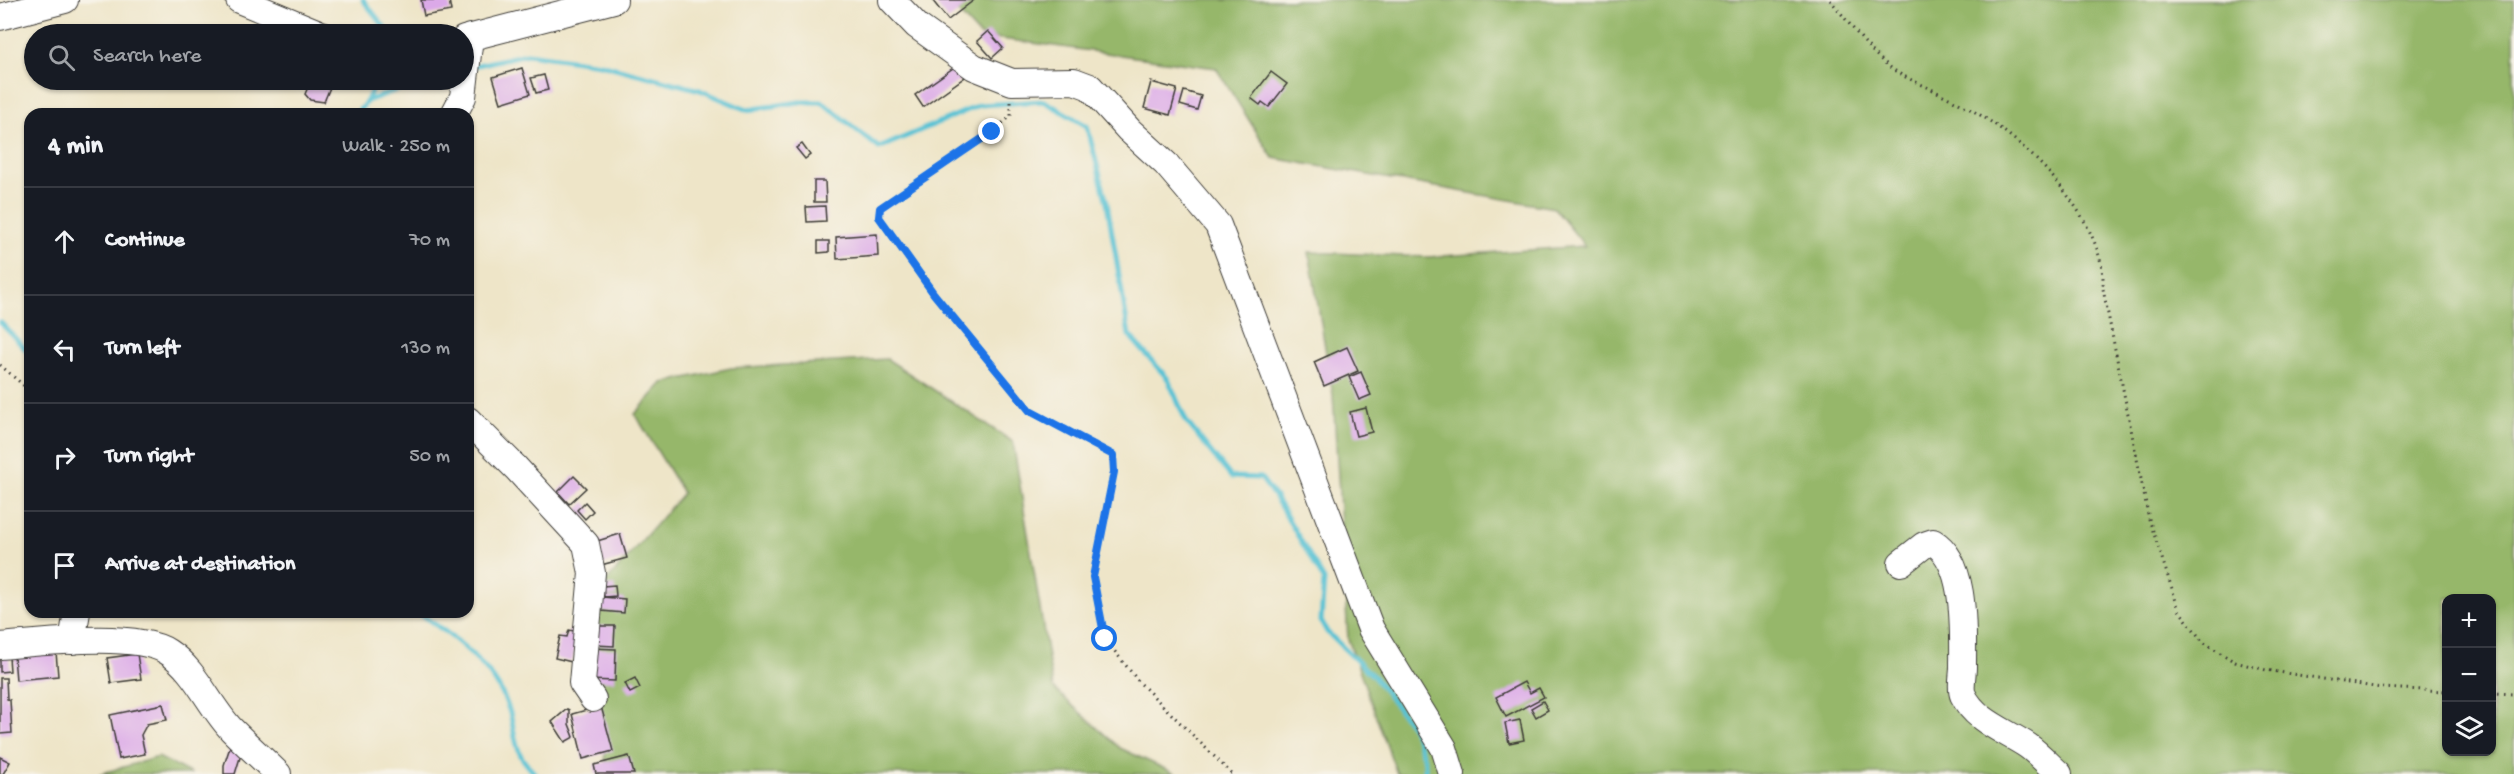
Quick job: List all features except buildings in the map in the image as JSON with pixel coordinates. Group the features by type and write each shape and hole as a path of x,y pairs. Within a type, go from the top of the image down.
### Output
{"street":[{"path":"0,17 65,0"},
{"path":"238,0 297,24"},
{"path":"474,47 552,7 614,0"},
{"path":"892,0 917,26 974,67 1012,82 1074,81 1090,87 1129,130 1166,164 1218,225 1371,629 1444,748 1452,774"},
{"path":"457,108 464,90"},
{"path":"474,426 586,544 592,573 582,683 593,699"},
{"path":"1901,563 1924,545 1933,542 1944,548 1955,569 1963,618 1963,694 1978,714 1995,728 2028,747 2059,774"},
{"path":"72,641 76,618"},
{"path":"0,646 72,641 152,645 169,652 180,662 231,729 278,774"}],"path":[{"path":"1830,0 1879,58 1895,71 1994,123 2034,156 2082,216 2096,243 2104,276 2103,289 2149,519 2179,610 2203,642 2235,662 2266,670 2381,688 2442,691"},
{"path":"1012,82 1011,116 992,132 880,208 879,217 934,294 1030,411 1113,455 1114,472 1093,577 1105,639 1139,682 1232,774"},
{"path":"0,365 24,386"},
{"path":"2496,693 2514,694"}],"green space":[{"path":"947,0 2514,0 2514,774 1397,774 1348,639 1333,395 1309,252 1428,257 1585,246 1554,208 1273,158 1216,68 980,36"},
{"path":"887,359 1013,442 1053,688 1120,748 1176,774 607,774 587,604 683,493 635,414 663,383 731,368"},
{"path":"158,757 192,774 99,774"}],"waterway":[{"path":"363,0 382,24"},
{"path":"474,66 527,54 600,64 700,90 747,110 799,102 822,102 879,148 980,105 1044,101 1087,126 1107,203 1129,335 1168,379 1186,421 1231,477 1261,478 1275,497 1324,580 1321,621 1327,632 1374,677 1413,728 1425,762 1425,774"},
{"path":"361,108 372,90"},
{"path":"367,101 397,90"},
{"path":"0,322 24,348"},
{"path":"426,618 457,641 493,678 508,707 521,756 535,774"}],"route":[{"path":"992,132 880,208 879,217 934,294 1030,411 1113,455 1114,472 1093,577 1105,639"}]}
